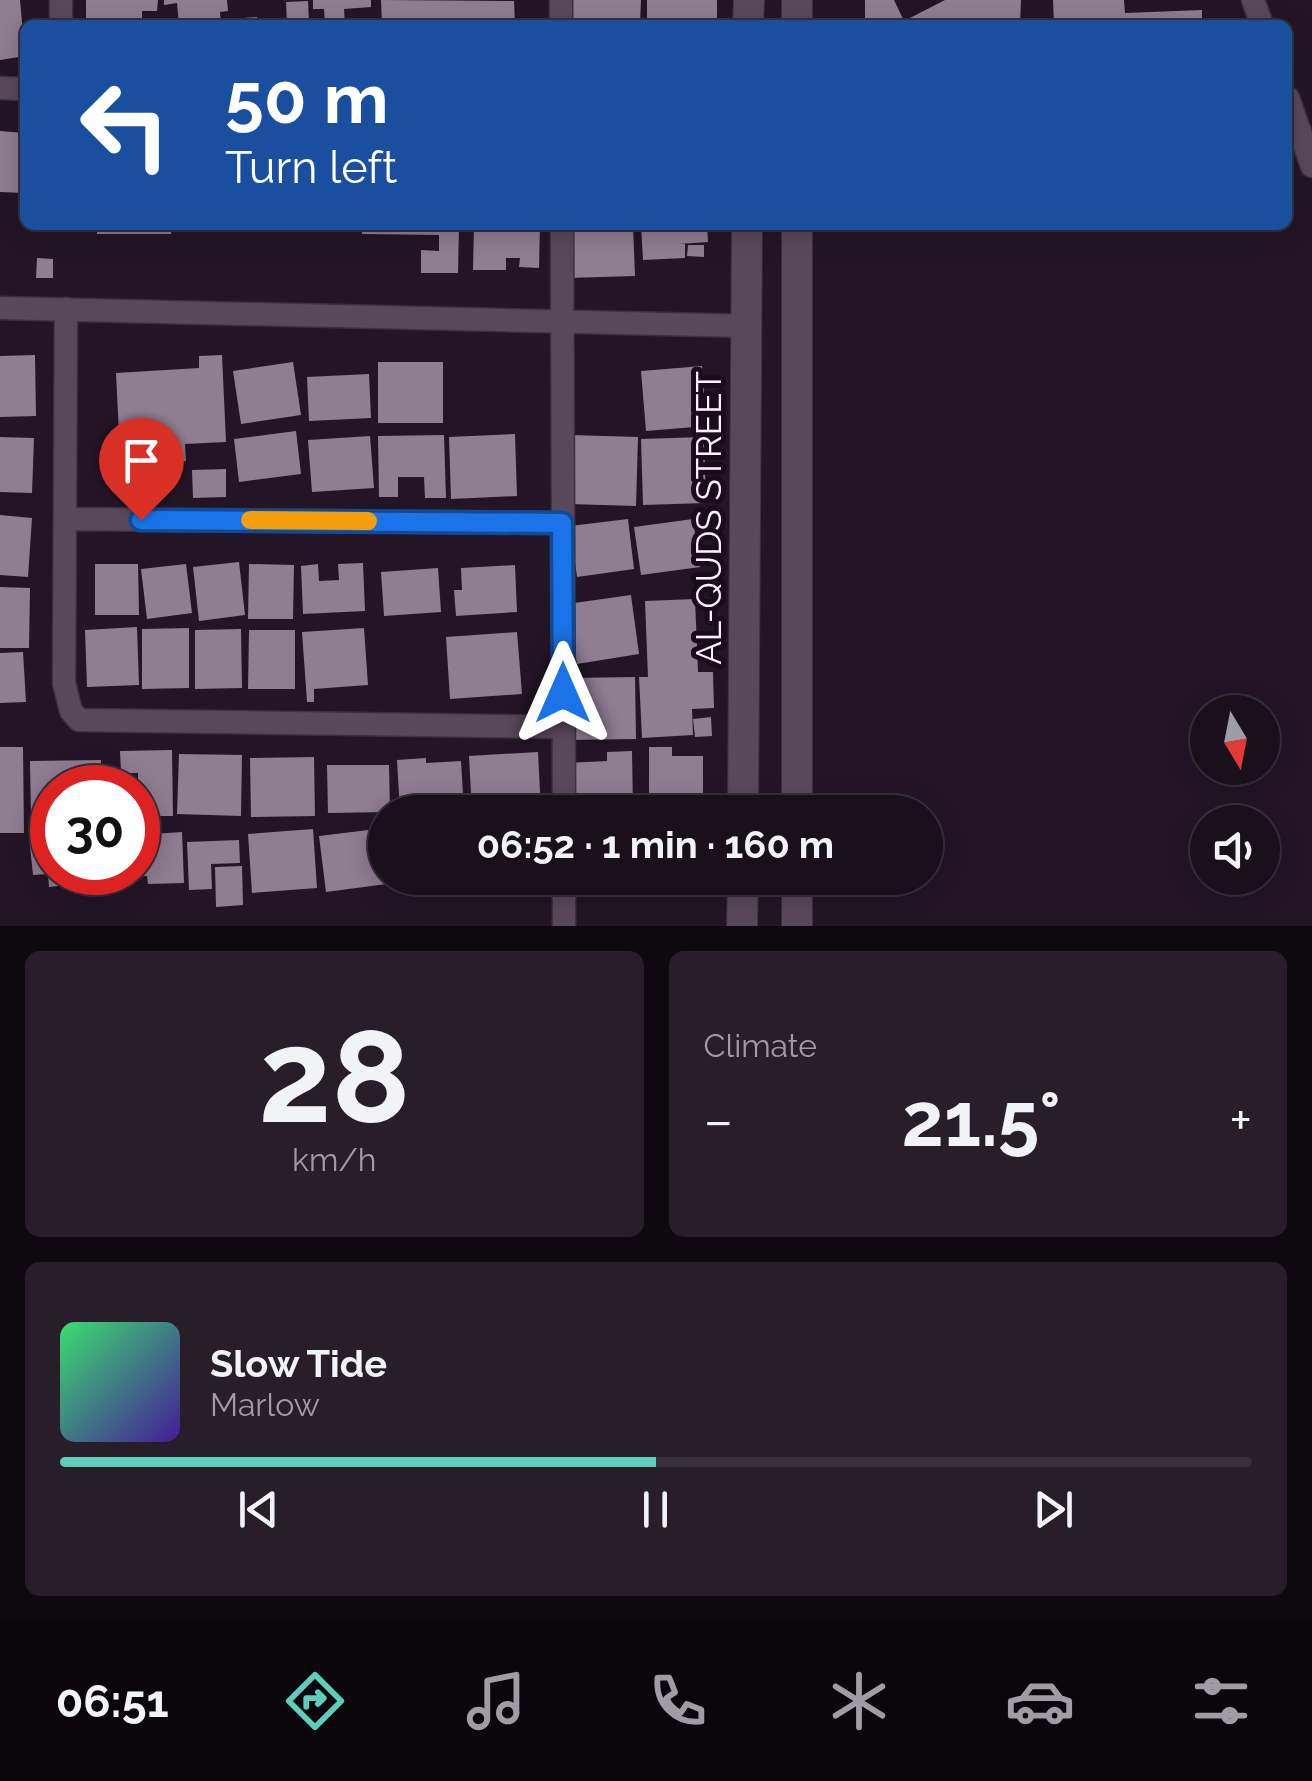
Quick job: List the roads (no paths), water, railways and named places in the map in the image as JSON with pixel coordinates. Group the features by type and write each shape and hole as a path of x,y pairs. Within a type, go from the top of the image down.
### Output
{"street":[{"path":"1292,109 1311,160"},
{"path":"562,230 564,795"},
{"name":"AL-QUDS STREET","path":"743,795 748,230"},
{"path":"797,230 797,795"},
{"path":"0,308 747,326"},
{"path":"66,310 64,682 71,711 79,720 564,727"},
{"path":"64,519 562,523"},
{"path":"564,895 564,926"},
{"path":"742,926 743,895"},
{"path":"797,895 797,926"}]}
